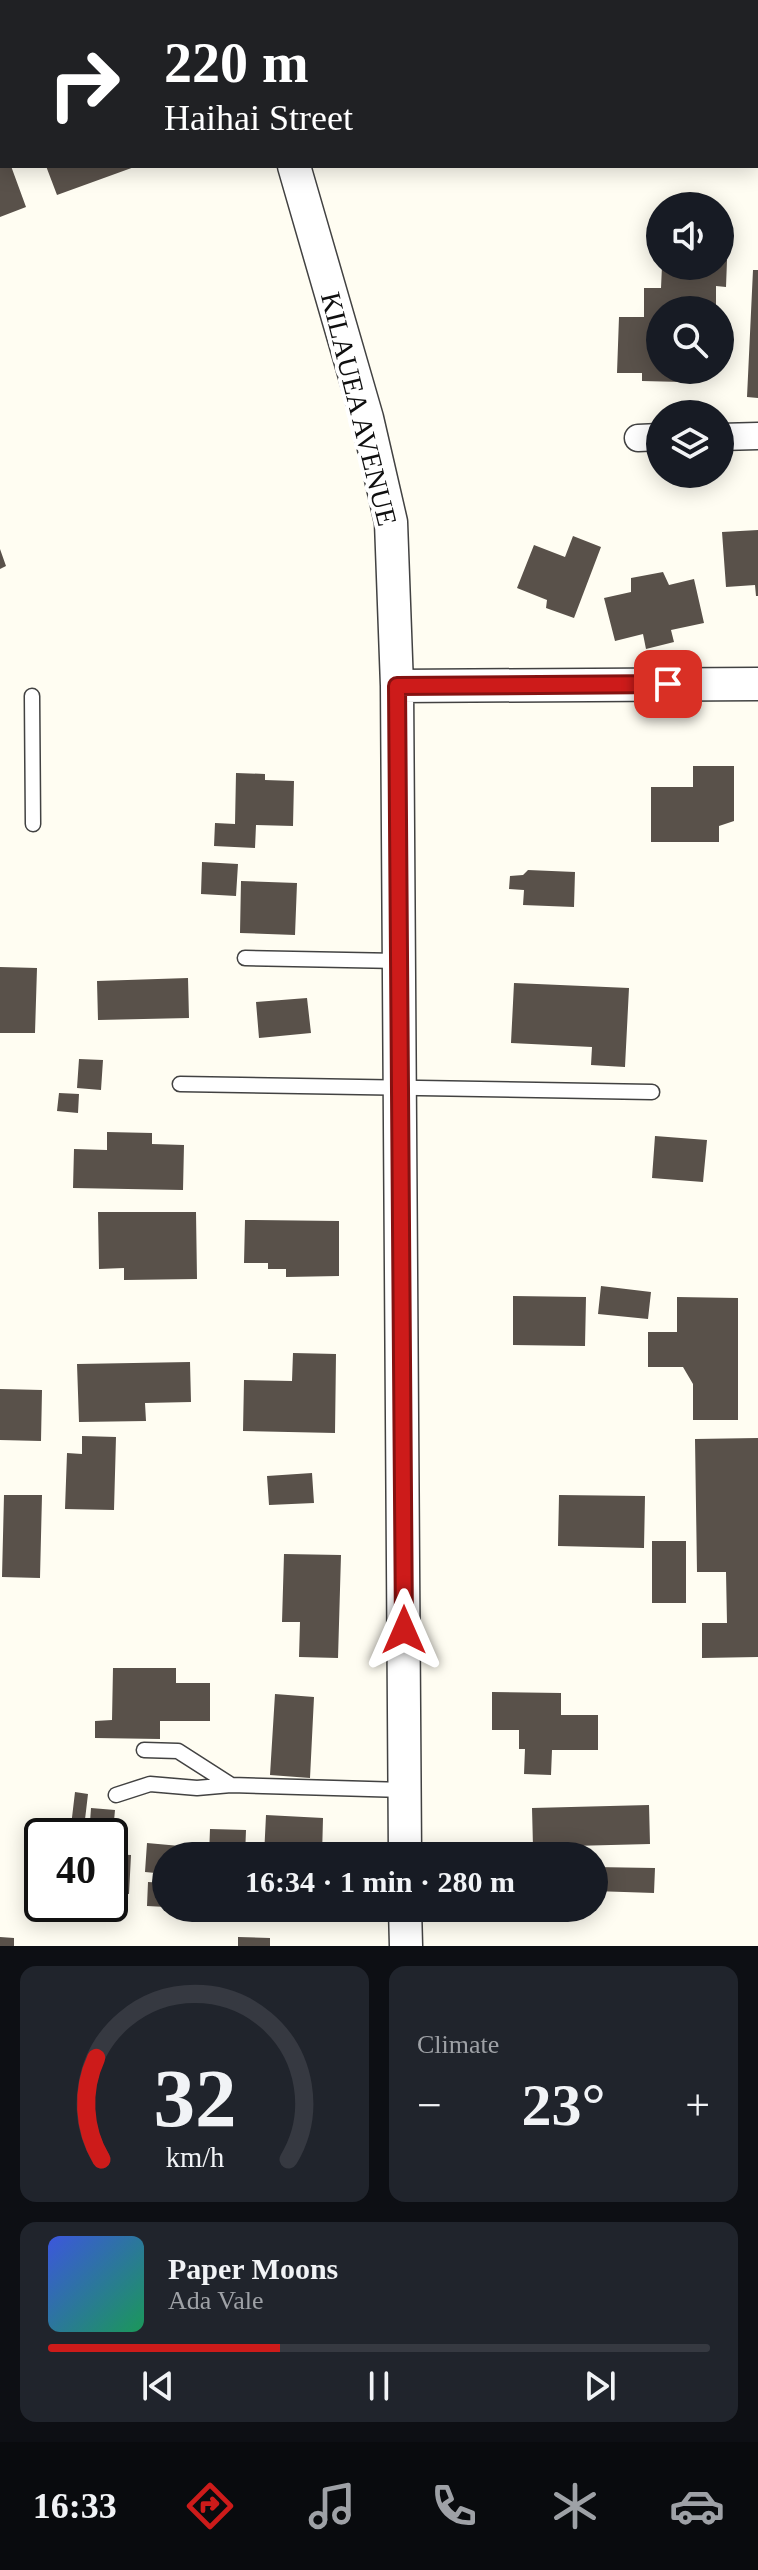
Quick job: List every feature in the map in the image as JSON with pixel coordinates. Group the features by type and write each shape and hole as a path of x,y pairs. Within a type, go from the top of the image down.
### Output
{"street":[{"name":"KILAUEA AVENUE","path":"295,168 367,418 391,522 397,686 405,1842"},
{"path":"734,437 758,436"},
{"path":"397,686 758,684"},
{"path":"405,1922 406,1946"}],"lane":[{"path":"32,696 33,824"},
{"path":"245,958 399,961"},
{"path":"180,1084 652,1092"},
{"path":"144,1750 178,1751 231,1785"},
{"path":"116,1795 150,1784 197,1788 231,1785 405,1790"}],"building":[{"path":"0,168 12,168 26,207 0,217"},
{"path":"47,168 131,168 57,195"},
{"path":"753,270 758,270 758,398 747,397"},
{"path":"661,280 726,280 726,287 716,286 716,296 646,296 646,381 642,381 642,373 617,373 619,317 644,317 644,288 661,288"},
{"path":"758,530 756,596 755,585 726,587 722,532"},
{"path":"573,536 601,547 574,618 546,608 547,600 517,588 534,545 565,557"},
{"path":"0,549 6,566 0,569"},
{"path":"663,572 669,585 694,579 704,623 671,630 674,642 646,649 643,634 615,641 604,598 631,592 631,578"},
{"path":"693,766 734,766 734,821 719,826 719,842 651,842 651,787 693,787"},
{"path":"236,773 265,774 265,780 294,781 293,826 256,825 255,848 214,846 215,823 235,824"},
{"path":"202,862 238,864 236,896 201,894"},
{"path":"528,870 575,872 574,907 523,905 524,890 509,889 510,876 523,875"},
{"path":"241,881 297,883 295,935 240,933"},
{"path":"0,967 37,968 35,1033 0,1033"},
{"path":"188,978 189,1018 98,1020 97,981"},
{"path":"514,983 629,988 625,1067 591,1065 592,1047 511,1043"},
{"path":"307,998 311,1033 259,1038 256,1002"},
{"path":"79,1059 103,1060 101,1090 77,1088"},
{"path":"59,1093 79,1094 78,1113 57,1111"},
{"path":"107,1132 152,1133 152,1144 184,1145 183,1190 73,1188 74,1149 107,1150"},
{"path":"655,1136 707,1140 703,1182 652,1178"},
{"path":"98,1212 196,1212 197,1279 124,1280 124,1268 99,1269"},
{"path":"245,1220 339,1221 339,1276 286,1277 286,1269 268,1269 268,1263 244,1263"},
{"path":"601,1286 651,1292 648,1319 598,1314"},
{"path":"513,1296 586,1297 585,1346 513,1345"},
{"path":"677,1297 738,1298 738,1420 693,1420 693,1384 683,1367 648,1367 648,1332 677,1332"},
{"path":"293,1353 336,1354 335,1433 243,1431 244,1380 292,1381"},
{"path":"190,1362 191,1402 145,1403 146,1421 79,1422 77,1364"},
{"path":"0,1389 42,1390 41,1441 0,1440"},
{"path":"82,1436 116,1437 114,1510 65,1509 67,1453 82,1454"},
{"path":"758,1438 758,1657 702,1658 702,1623 727,1623 726,1572 697,1572 695,1439"},
{"path":"312,1473 314,1503 269,1505 267,1476"},
{"path":"4,1495 42,1495 40,1578 2,1577"},
{"path":"559,1495 645,1496 644,1548 558,1546"},
{"path":"652,1541 686,1541 686,1603 652,1603"},
{"path":"284,1554 341,1555 338,1658 299,1657 300,1622 282,1622"},
{"path":"113,1668 176,1668 176,1683 210,1683 210,1721 160,1721 160,1739 95,1738 95,1721 112,1720"},
{"path":"492,1692 561,1693 561,1715 598,1715 598,1750 552,1750 551,1775 524,1774 525,1749 519,1749 519,1730 492,1730"},
{"path":"275,1694 314,1697 310,1778 270,1775"},
{"path":"75,1792 88,1794 85,1818 72,1818"},
{"path":"649,1805 650,1844 533,1842 532,1808"},
{"path":"91,1808 115,1810 114,1818 90,1818"},
{"path":"266,1815 323,1818 322,1842 265,1842"},
{"path":"210,1829 246,1830 246,1842 210,1842"},
{"path":"147,1843 152,1843 152,1873 145,1872"},
{"path":"128,1855 131,1855 128,1894"},
{"path":"608,1867 655,1868 654,1893 608,1891"},
{"path":"148,1882 152,1882 152,1906 147,1906"},
{"path":"0,1937 14,1938 14,1946 0,1946"},
{"path":"238,1937 270,1938 270,1946 238,1946"}],"route":[{"path":"404,1630 397,686 668,684"}]}
